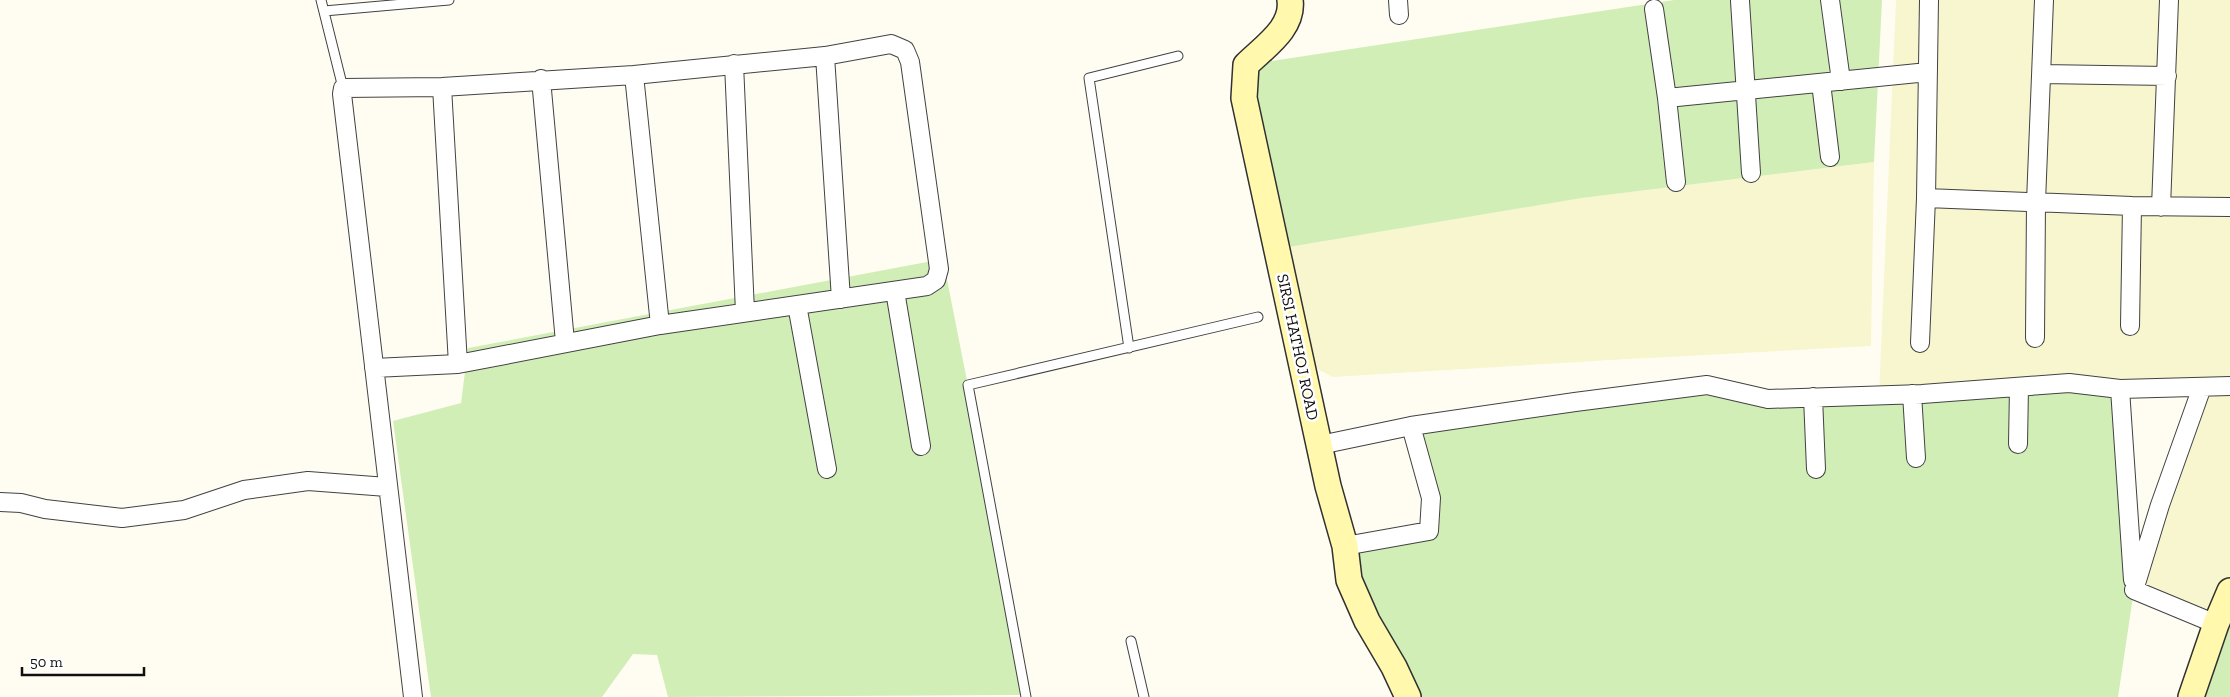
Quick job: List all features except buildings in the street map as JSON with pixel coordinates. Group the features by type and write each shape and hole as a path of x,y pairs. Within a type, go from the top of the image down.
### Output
{"street":[{"name":"SIRSI HATHOJ ROAD","path":"1290,0 1291,7 1286,25 1246,65 1244,98 1320,445 1345,546 1349,580 1367,621 1394,667 1408,697"},
{"path":"1830,0 1840,81"},
{"path":"1920,342 1926,198 1929,0"},
{"path":"2035,338 2036,202 2044,0"},
{"path":"2161,206 2170,0"},
{"path":"1740,1 1751,173"},
{"path":"1654,10 1667,98 1676,182"},
{"path":"374,368 458,364 565,342 660,326 927,286 936,280 939,269 910,62 905,50 891,44 825,56 634,75 541,79 442,87 346,86 343,88 342,94 387,488 413,697"},
{"path":"825,56 841,299"},
{"path":"734,64 745,312"},
{"path":"1667,98 1928,72"},
{"path":"2042,74 2167,76"},
{"path":"634,75 660,326"},
{"path":"541,79 565,342"},
{"path":"1821,83 1830,157"},
{"path":"442,87 458,364"},
{"path":"1926,198 2132,206 2230,207"},
{"path":"2130,326 2132,206"},
{"path":"895,291 921,446"},
{"path":"797,304 827,469"},
{"path":"1320,445 1411,426 1707,385 1768,399 1912,394 2069,383 2120,389 2230,386"},
{"path":"2018,444 2019,387"},
{"path":"2134,590 2160,505 2202,387"},
{"path":"2120,389 2134,590"},
{"path":"1912,394 1916,458"},
{"path":"1813,397 1816,469"},
{"path":"1345,546 1429,531 1431,498 1411,426"},
{"path":"0,502 21,503 44,509 122,518 184,510 244,490 308,481 387,488"},
{"path":"2134,590 2216,624"},
{"path":"2191,697 2216,624 2230,591"}],"lane":[{"path":"321,0 343,88"},
{"path":"324,11 449,0"},
{"path":"1129,348 1089,78 1178,56"},
{"path":"1026,697 968,386 1258,317"},
{"path":"1131,641 1144,697"}],"shaded area":[{"path":"1896,0 2230,0 2230,590 2216,624 2134,590 2202,388 1879,395"},
{"path":"1874,162 1871,346 1333,377 1301,361 1277,249 1582,198"}],"green space":[{"path":"1674,0 1882,0 1874,162 1582,198 1277,249 1246,65"},
{"path":"943,259 1029,695 668,697 657,655 633,654 602,697 431,697 393,421 461,403 468,348"},
{"path":"1707,385 1768,399 2120,389 2134,590 2118,697 1409,697 1345,546 1429,531 1411,426"},
{"path":"2230,618 2230,697 2197,697"}]}
